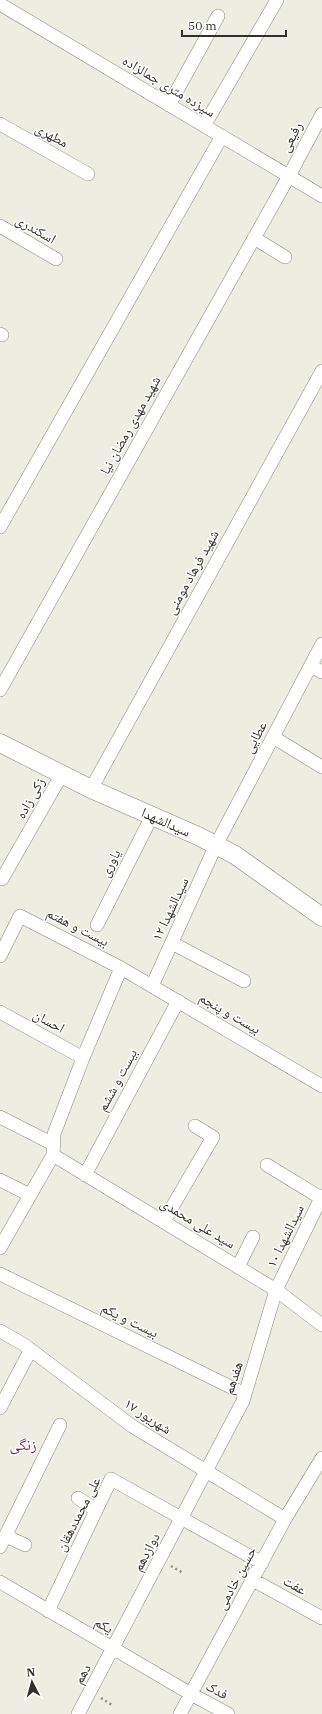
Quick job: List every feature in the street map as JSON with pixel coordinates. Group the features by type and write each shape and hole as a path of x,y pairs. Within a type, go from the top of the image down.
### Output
{"street":[{"path":"204,126 277,0"},
{"name":"سیزده متری جمالزاده","path":"0,4 322,196"},
{"path":"169,105 218,16"},
{"name":"رفیعی","path":"289,176 322,114"},
{"name":"مطهری","path":"0,124 88,174"},
{"path":"0,527 222,136"},
{"name":"شهید مهدی رمضان نیا","path":"0,690 289,176"},
{"name":"اسکندری","path":"0,226 56,259"},
{"path":"254,238 285,257"},
{"name":"شهید فرهاد مومنی","path":"91,789 322,371"},
{"name":"عطایی","path":"216,845 273,737 316,669 322,644"},
{"path":"273,737 322,767"},
{"name":"سیدالشهدا","path":"0,743 91,789 235,855 261,872 322,917"},
{"name":"زکی زاده","path":"2,879 62,774"},
{"name":"یاوری","path":"97,925 152,816"},
{"name":"سیدالشهدا ۱۲","path":"152,986 216,845"},
{"name":"بیست و هفتم","path":"0,956 20,916 122,968"},
{"path":"172,943 244,981"},
{"path":"0,1248 53,1150 54,1134 83,1058 122,968"},
{"name":"بیست و پنجم","path":"122,968 322,1086"},
{"name":"بیست و ششم","path":"85,1175 178,1001"},
{"name":"احسان","path":"0,1012 83,1058"},
{"name":"سید علی محمدی","path":"0,1117 53,1150 85,1175 276,1290 322,1325"},
{"path":"164,1222 213,1137 195,1126"},
{"path":"267,1165 322,1197"},
{"path":"0,1180 30,1195"},
{"name":"سیدالشهدا ۱۰","path":"276,1290 322,1197"},
{"path":"238,1267 253,1237"},
{"name":"بیست و یکم","path":"0,1274 245,1394"},
{"name":"هفدهم","path":"206,1471 245,1394 276,1290"},
{"name":"۱۷ شهریور","path":"0,1331 30,1351 132,1426 286,1519"},
{"path":"0,1408 30,1351"},
{"path":"25,1545 3,1541 60,1425"},
{"name":"حسین خادمی","path":"180,1714 252,1580 322,1458"},
{"name":"دوازدهم","path":"113,1649 206,1471"},
{"name":"علی محمددهقان","path":"48,1611 111,1479 182,1517"},
{"path":"78,1498 96,1510"},
{"path":"182,1517 262,1563"},
{"name":"عفت","path":"252,1580 322,1618"},
{"name":"یکم","path":"0,1582 191,1694"},
{"name":"دهم","path":"78,1714 113,1649"},
{"name":"فدک","path":"191,1694 228,1714"}],"district":[{"name":"زنگی","path":"23,1444"}]}
